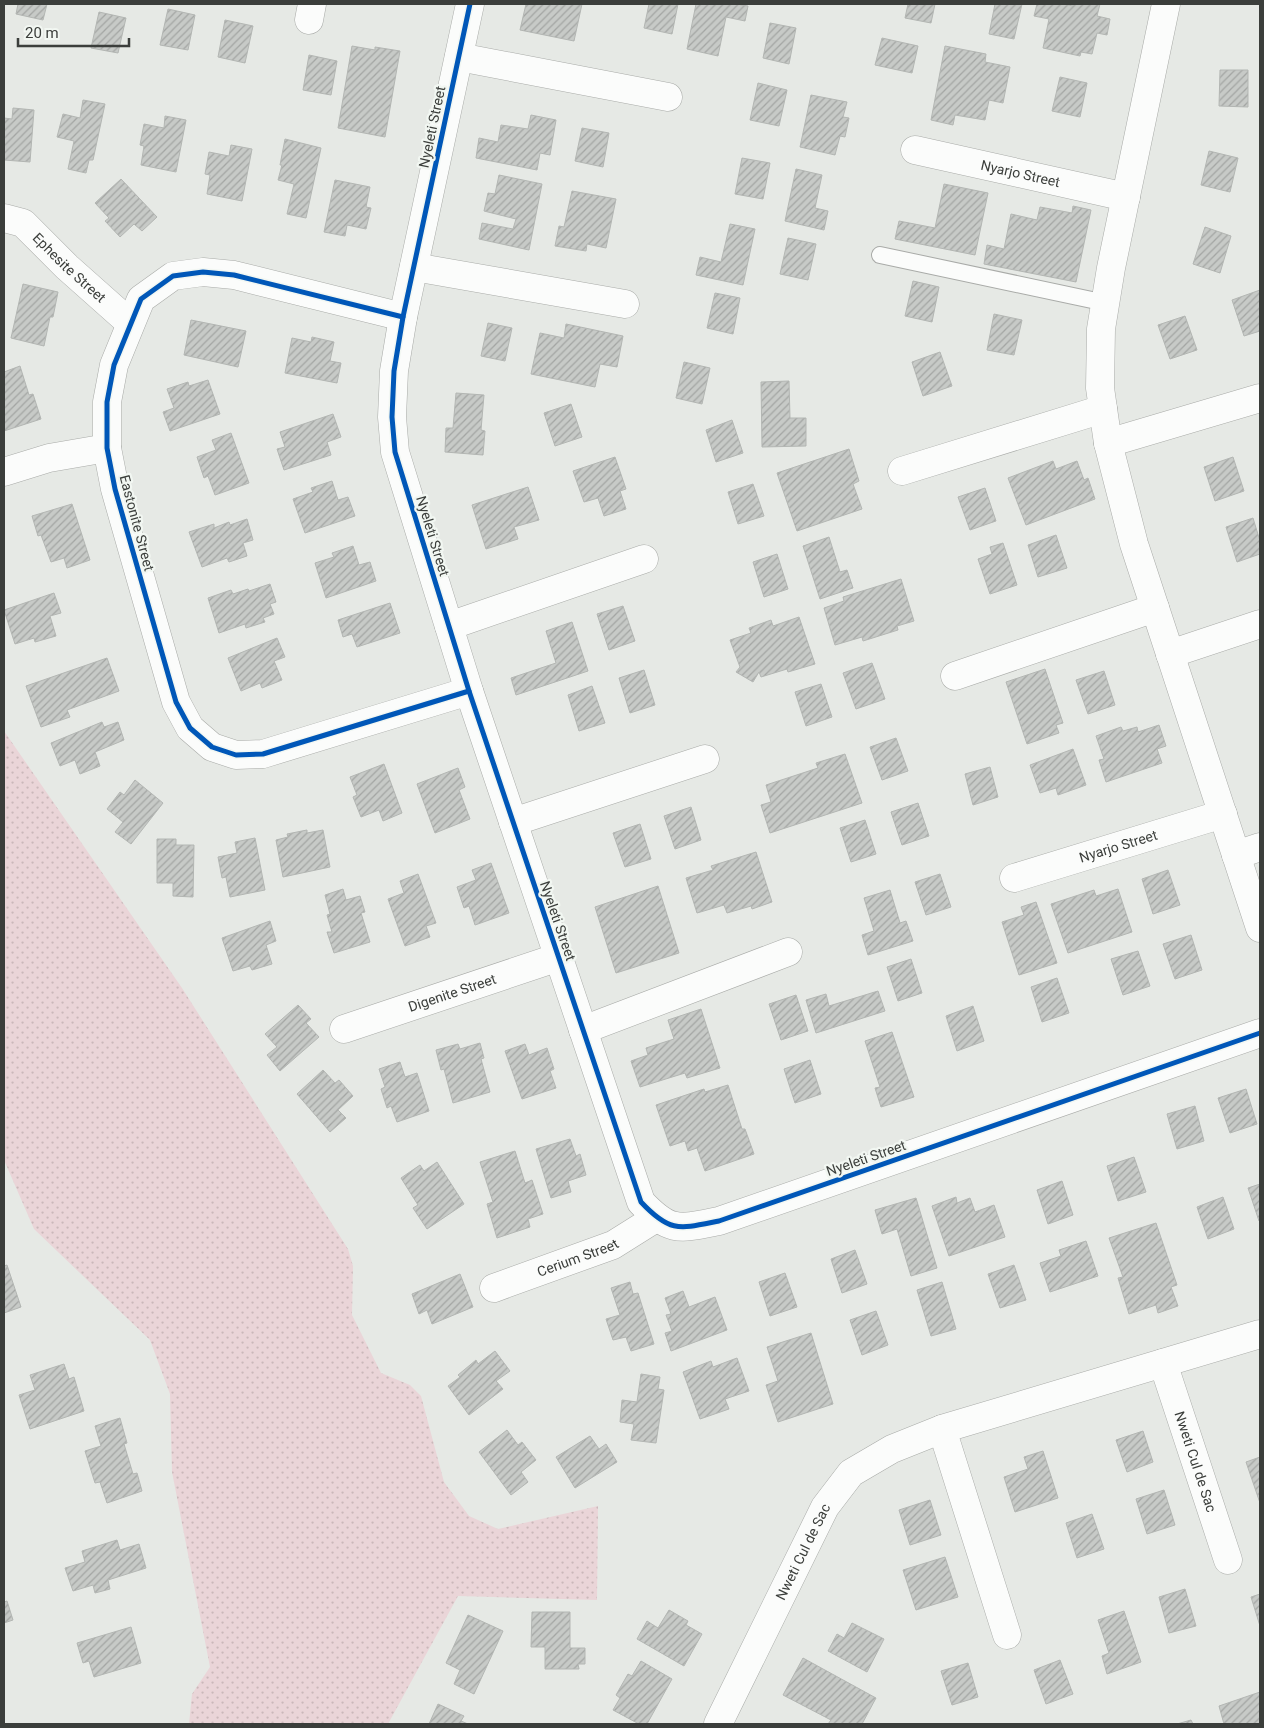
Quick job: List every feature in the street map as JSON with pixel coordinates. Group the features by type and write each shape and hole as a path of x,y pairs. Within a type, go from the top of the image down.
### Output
{"street":[{"name":"Nyeleti Street","path":"470,4 403,317 394,372 392,417 395,452 469,690 641,1202 656,1218 670,1226 690,1227 719,1221 1260,1033"},
{"path":"1166,4 1101,329 1100,388 1108,443 1134,544 1223,814 1248,851 1260,928"},
{"path":"459,57 668,97"},
{"name":"Nyarjo Street","path":"915,150 1126,197"},
{"name":"Ephesite Street","path":"4,218 23,224 67,267 130,323"},
{"path":"414,267 625,304"},
{"name":"Eastonite Street","path":"403,317 234,275 203,272 173,276 141,299 130,323 114,365 107,402 107,448 115,489 176,702 190,728 212,747 236,756 263,754 469,690"},
{"path":"1108,443 1260,398"},
{"path":"902,471 1103,408"},
{"path":"4,472 49,458 107,448"},
{"path":"449,626 644,559"},
{"path":"955,676 1156,608"},
{"path":"1170,654 1260,624"},
{"path":"513,822 705,759"},
{"name":"Nyarjo Street","path":"1014,878 1223,814"},
{"path":"583,1030 788,952"},
{"name":"Digenite Street","path":"344,1029 559,957"},
{"name":"Cerium Street","path":"494,1288 613,1245 656,1218"},
{"name":"Nweti Cul de Sac","path":"718,1724 825,1507 851,1474 892,1449 942,1429 1260,1334"},
{"name":"Nweti Cul de Sac","path":"1162,1363 1228,1560"},
{"path":"942,1429 1007,1635"}],"lane":[{"path":"880,255 1106,303"}],"shaded area":[{"path":"4,731 182,988 348,1249 353,1266 352,1315 381,1373 410,1385 421,1396 444,1482 469,1516 498,1529 598,1506 597,1600 458,1596 388,1724 189,1724 192,1694 210,1667 172,1472 170,1394 150,1340 34,1229 4,1160"}],"building":[{"path":"18,4 47,4 43,20 16,14"},
{"path":"526,4 582,4 574,41 520,30"},
{"path":"649,4 678,4 672,34 644,28"},
{"path":"696,4 736,4 748,6 745,21 726,17 718,56 687,49"},
{"path":"908,4 935,4 931,23 905,18"},
{"path":"995,4 1022,4 1014,39 989,34"},
{"path":"1037,4 1073,6 1073,4 1100,4 1097,16 1110,19 1107,35 1097,33 1092,54 1081,52 1080,56 1043,48 1049,19 1034,16"},
{"path":"168,9 195,15 188,50 160,45"},
{"path":"99,12 126,18 118,53 91,48"},
{"path":"225,20 253,26 245,63 218,57"},
{"path":"770,23 796,28 789,64 763,58"},
{"path":"882,38 918,46 912,73 875,65"},
{"path":"352,46 375,50 375,47 400,51 385,137 338,128"},
{"path":"945,46 986,54 985,62 1010,67 1003,103 989,100 985,120 955,115 953,125 931,120"},
{"path":"309,55 337,61 331,95 303,90"},
{"path":"1220,70 1248,70 1248,107 1219,106"},
{"path":"1060,77 1087,83 1080,117 1052,111"},
{"path":"758,83 787,90 779,126 750,120"},
{"path":"811,95 847,102 843,117 849,118 845,137 840,136 835,155 800,147"},
{"path":"83,100 105,104 93,160 89,160 86,173 68,169 74,141 57,137 63,114 80,118"},
{"path":"13,108 34,110 30,162 4,160 4,118 12,119"},
{"path":"531,115 556,120 550,155 540,153 537,170 476,158 479,138 498,142 501,125 528,129"},
{"path":"165,116 186,120 176,172 141,165 144,146 140,145 144,124 164,128"},
{"path":"582,128 609,133 603,167 575,161"},
{"path":"285,139 321,148 306,218 287,214 294,184 278,180"},
{"path":"231,145 252,149 242,201 207,194 210,175 205,174 209,152 229,156"},
{"path":"1209,151 1238,158 1230,192 1201,185"},
{"path":"742,158 770,163 763,199 735,194"},
{"path":"796,169 822,175 815,208 828,211 824,230 785,221"},
{"path":"499,175 542,184 529,250 479,239 482,223 513,229 516,219 484,211 488,193 495,194"},
{"path":"121,179 157,217 142,231 134,224 120,237 105,221 109,218 95,203"},
{"path":"335,180 370,187 366,207 371,208 366,229 347,225 345,236 324,232"},
{"path":"944,184 988,193 975,255 895,239 899,221 935,228"},
{"path":"572,191 616,199 606,248 587,244 586,251 555,246 559,226 564,227"},
{"path":"1073,206 1091,210 1076,282 984,264 987,245 1004,249 1011,214 1037,220 1040,207 1072,213"},
{"path":"730,224 755,229 743,285 696,275 700,257 721,262"},
{"path":"1205,227 1231,236 1220,273 1193,264"},
{"path":"788,238 816,244 808,280 780,274"},
{"path":"913,281 939,287 932,322 905,316"},
{"path":"23,284 58,292 44,346 11,338"},
{"path":"1260,290 1260,331 1244,336 1232,300"},
{"path":"715,293 740,298 733,334 707,328"},
{"path":"994,314 1022,320 1014,355 987,350"},
{"path":"1185,316 1197,350 1170,359 1158,325"},
{"path":"191,320 246,331 238,367 184,355"},
{"path":"488,323 512,328 505,361 481,356"},
{"path":"566,324 623,336 617,367 600,364 595,387 531,374 540,333 564,338"},
{"path":"312,337 334,342 330,361 341,363 337,383 285,373 292,338 311,342"},
{"path":"940,352 952,386 923,396 912,362"},
{"path":"684,362 710,368 702,404 676,398"},
{"path":"20,366 29,395 33,394 41,419 4,431 4,372"},
{"path":"208,380 220,414 170,431 163,412 174,408 167,389 188,382 189,386"},
{"path":"789,381 790,418 806,418 806,446 762,447 761,382"},
{"path":"456,393 484,395 481,430 485,431 483,455 445,452 446,428 453,428"},
{"path":"571,404 582,437 555,446 544,413"},
{"path":"333,414 341,437 327,442 331,455 284,470 277,449 285,447 280,432"},
{"path":"732,420 743,453 716,462 706,430"},
{"path":"231,433 249,483 215,495 208,476 204,478 197,457 216,450 212,440"},
{"path":"849,449 859,481 853,484 862,509 797,531 777,473"},
{"path":"615,457 626,489 620,491 626,509 604,516 598,498 584,502 573,471"},
{"path":"1233,457 1244,491 1215,501 1204,467"},
{"path":"1053,461 1056,469 1077,461 1084,480 1088,478 1095,499 1026,525 1008,478"},
{"path":"332,481 338,500 348,497 355,516 305,533 293,499 313,492 311,488"},
{"path":"753,484 764,516 738,524 728,492"},
{"path":"528,487 539,520 514,527 518,539 486,549 472,505"},
{"path":"985,488 996,521 970,530 958,497"},
{"path":"72,504 90,560 67,568 64,558 51,562 41,535 38,536 32,516"},
{"path":"1253,518 1260,541 1260,554 1237,562 1226,527"},
{"path":"247,519 253,540 243,543 247,556 229,562 227,558 202,567 189,532 214,524 214,528 229,522 230,525"},
{"path":"1056,535 1067,568 1038,577 1028,545"},
{"path":"829,537 840,572 847,570 853,588 820,599 803,546"},
{"path":"1003,543 1017,585 990,594 978,559 992,554 990,547"},
{"path":"353,546 359,565 370,562 376,581 326,598 315,563 334,557 332,553"},
{"path":"777,554 788,589 764,597 753,562"},
{"path":"901,579 914,621 897,626 898,630 863,641 862,637 835,645 824,608 844,601 843,597"},
{"path":"270,584 276,602 270,604 274,614 263,618 265,622 246,628 245,624 219,633 208,598 231,590 233,594"},
{"path":"54,593 61,613 50,616 56,636 35,642 34,638 15,644 4,610"},
{"path":"390,603 400,633 357,647 352,634 343,637 338,620"},
{"path":"623,606 635,641 609,650 597,614"},
{"path":"799,617 815,664 788,672 787,669 761,677 759,672 753,682 736,672 740,667 730,640 751,633 749,628 771,620 773,626"},
{"path":"572,622 588,671 516,695 511,678 556,663 546,631"},
{"path":"277,638 285,657 274,661 282,680 262,688 260,683 241,691 228,658"},
{"path":"107,658 119,691 67,710 70,717 41,727 26,686"},
{"path":"872,663 885,699 856,709 843,673"},
{"path":"1045,669 1063,723 1056,725 1059,733 1027,744 1006,682"},
{"path":"644,670 655,705 630,713 619,678"},
{"path":"1104,671 1115,705 1088,714 1076,680"},
{"path":"821,684 832,717 806,726 795,692"},
{"path":"592,686 605,723 579,731 568,695"},
{"path":"102,722 104,727 118,722 124,740 95,752 100,766 80,774 75,760 60,766 51,743"},
{"path":"1159,725 1166,746 1157,749 1162,763 1106,782 1099,760 1104,759 1096,736 1121,727 1123,731 1137,727 1138,732"},
{"path":"896,738 908,771 882,780 870,747"},
{"path":"1073,749 1086,785 1058,795 1056,788 1040,793 1030,765"},
{"path":"845,754 862,803 770,833 761,805 771,802 766,785 818,768 816,763"},
{"path":"384,764 402,813 383,821 379,810 361,817 353,797 357,795 350,777"},
{"path":"990,767 998,797 973,805 965,774"},
{"path":"458,768 465,787 459,790 470,819 435,833 417,784"},
{"path":"135,780 163,803 131,844 115,832 123,822 107,809 120,792 124,795"},
{"path":"918,803 929,836 902,845 891,812"},
{"path":"691,807 701,840 675,849 664,816"},
{"path":"865,820 876,854 851,862 840,828"},
{"path":"640,824 651,859 625,867 613,833"},
{"path":"307,830 307,833 323,830 330,867 283,877 276,840 288,837 287,834"},
{"path":"255,838 265,890 230,897 226,877 222,878 218,857 237,853 235,842"},
{"path":"157,839 176,839 176,845 194,845 193,897 173,896 173,883 157,883"},
{"path":"756,852 772,902 752,909 751,906 727,913 724,905 697,913 686,878 713,870 711,866"},
{"path":"491,863 509,913 475,925 469,906 464,908 457,887 476,880 472,870"},
{"path":"1168,870 1180,905 1153,914 1142,879"},
{"path":"418,874 436,923 426,926 430,937 405,946 388,899 404,893 400,881"},
{"path":"940,874 951,907 926,915 915,882"},
{"path":"658,886 679,953 616,973 595,907"},
{"path":"343,889 346,900 360,896 365,912 361,913 370,942 334,953 327,932 332,932 327,915 330,914 325,895"},
{"path":"1118,889 1132,932 1068,953 1051,904 1094,890 1096,896"},
{"path":"890,890 900,923 906,921 913,941 868,955 862,935 874,931 864,898"},
{"path":"1036,902 1057,963 1019,975 1002,922 1024,915 1021,907"},
{"path":"270,921 276,941 266,945 272,964 252,970 250,966 233,971 222,938"},
{"path":"1191,935 1202,970 1175,979 1163,944"},
{"path":"1138,951 1150,986 1123,995 1111,959"},
{"path":"911,959 922,993 898,1001 887,967"},
{"path":"1057,978 1069,1013 1042,1022 1031,987"},
{"path":"878,991 885,1011 816,1033 806,1000 826,994 829,1006"},
{"path":"796,995 808,1031 781,1040 769,1004"},
{"path":"298,1005 311,1019 306,1023 319,1037 280,1071 267,1055 277,1047 265,1034"},
{"path":"973,1006 984,1041 957,1051 946,1016"},
{"path":"701,1009 720,1068 687,1078 685,1073 640,1087 631,1061 648,1055 646,1048 674,1039 668,1020"},
{"path":"892,1032 914,1097 881,1107 875,1088 880,1087 865,1041"},
{"path":"480,1043 484,1058 481,1059 490,1092 453,1103 444,1069 441,1070 436,1050 458,1044 460,1049"},
{"path":"525,1044 529,1055 547,1048 554,1069 550,1071 556,1088 522,1099 505,1051"},
{"path":"810,1060 821,1094 795,1103 784,1069"},
{"path":"400,1062 405,1077 417,1073 429,1111 397,1122 391,1106 387,1108 381,1089 385,1087 379,1069"},
{"path":"323,1070 335,1083 339,1080 353,1096 338,1110 346,1118 330,1132 297,1094"},
{"path":"728,1085 742,1129 745,1129 754,1154 705,1171 697,1148 688,1151 685,1141 670,1146 656,1105 704,1089 705,1092"},
{"path":"1246,1089 1257,1124 1230,1133 1218,1098"},
{"path":"1195,1106 1204,1141 1177,1149 1167,1114"},
{"path":"570,1139 576,1156 580,1154 586,1175 568,1181 571,1192 551,1198 536,1149"},
{"path":"515,1151 525,1183 532,1180 543,1214 528,1219 530,1227 497,1238 487,1204 493,1202 480,1162"},
{"path":"1134,1157 1146,1192 1118,1201 1107,1166"},
{"path":"437,1162 464,1204 427,1229 413,1208 418,1205 401,1178 420,1165 424,1171"},
{"path":"1062,1181 1073,1215 1048,1224 1037,1190"},
{"path":"1260,1184 1260,1221 1259,1221 1248,1188"},
{"path":"956,1197 957,1203 970,1198 975,1212 994,1205 1005,1237 949,1256 932,1206"},
{"path":"1223,1197 1234,1229 1208,1239 1197,1207"},
{"path":"916,1198 937,1268 911,1276 897,1229 882,1234 875,1210"},
{"path":"1156,1223 1177,1285 1171,1287 1178,1306 1158,1313 1156,1305 1129,1314 1118,1278 1123,1277 1109,1238"},
{"path":"1086,1241 1098,1276 1050,1292 1040,1263 1061,1256 1059,1250"},
{"path":"855,1250 867,1284 842,1293 831,1259"},
{"path":"7,1265 21,1307 4,1313 4,1266"},
{"path":"1014,1265 1026,1300 1000,1308 988,1274"},
{"path":"785,1273 797,1307 770,1316 759,1282"},
{"path":"460,1274 473,1307 432,1324 427,1310 419,1314 412,1294"},
{"path":"630,1282 633,1294 638,1293 654,1344 631,1351 626,1337 613,1340 606,1319 620,1315 611,1288"},
{"path":"942,1282 956,1329 931,1336 917,1290"},
{"path":"683,1291 689,1307 715,1297 727,1330 671,1351 665,1333 672,1331 666,1315 671,1314 665,1298"},
{"path":"876,1311 888,1345 862,1355 850,1320"},
{"path":"811,1333 833,1404 778,1422 766,1385 778,1381 767,1347"},
{"path":"495,1351 510,1371 496,1381 503,1389 469,1415 448,1386 460,1377 458,1375 476,1360 478,1364"},
{"path":"737,1358 749,1391 725,1399 729,1409 700,1419 683,1372 711,1361 713,1367"},
{"path":"64,1364 69,1379 74,1377 84,1411 30,1429 19,1395 35,1390 30,1375"},
{"path":"641,1374 660,1377 658,1389 664,1390 656,1443 631,1440 634,1424 620,1422 622,1400 637,1402"},
{"path":"120,1418 127,1443 124,1444 133,1474 137,1473 142,1491 107,1503 100,1482 95,1483 85,1451 101,1446 95,1426"},
{"path":"507,1430 518,1445 522,1442 536,1460 521,1472 528,1482 511,1495 479,1452"},
{"path":"1143,1431 1153,1462 1127,1472 1116,1440"},
{"path":"590,1436 599,1449 606,1444 617,1462 575,1488 556,1457"},
{"path":"1043,1451 1058,1498 1015,1512 1004,1477 1028,1469 1024,1457"},
{"path":"1260,1457 1260,1503 1246,1462"},
{"path":"1164,1490 1175,1525 1147,1534 1136,1499"},
{"path":"930,1500 941,1535 910,1545 899,1510"},
{"path":"1092,1514 1104,1549 1077,1558 1066,1523"},
{"path":"117,1540 120,1550 139,1544 146,1568 108,1580 110,1589 95,1593 93,1585 73,1591 65,1568 85,1562 82,1551"},
{"path":"945,1557 958,1597 916,1610 903,1570"},
{"path":"1185,1589 1196,1626 1169,1633 1159,1597"},
{"path":"1260,1594 1260,1626 1251,1597"},
{"path":"7,1601 13,1620 4,1623 4,1602"},
{"path":"669,1610 688,1621 686,1625 702,1634 684,1666 637,1639 647,1621 658,1628"},
{"path":"1124,1611 1141,1662 1107,1674 1102,1656 1109,1653 1098,1620"},
{"path":"532,1612 570,1612 570,1648 585,1648 585,1664 578,1664 579,1669 545,1669 545,1647 531,1647"},
{"path":"468,1615 503,1631 474,1694 454,1684 460,1670 446,1663"},
{"path":"852,1623 884,1639 867,1672 828,1651 837,1634 844,1638"},
{"path":"131,1627 141,1663 94,1677 89,1661 83,1663 77,1643"},
{"path":"803,1658 876,1698 862,1724 828,1724 831,1720 783,1695"},
{"path":"1060,1660 1073,1694 1046,1704 1034,1670"},
{"path":"641,1661 672,1679 647,1724 639,1724 613,1710 620,1698 616,1695 628,1674 632,1676"},
{"path":"968,1663 978,1697 952,1705 941,1671"},
{"path":"1260,1692 1260,1724 1224,1724 1219,1706"},
{"path":"438,1704 464,1716 461,1721 468,1724 429,1724"},
{"path":"1191,1720 1193,1724 1177,1724"}],"cycle path":[{"path":"470,4 403,317 394,371 392,417 395,452 469,691 641,1202 660,1219 676,1226 694,1226 719,1221 1260,1033"},
{"path":"403,317 234,275 203,272 173,276 141,299 114,365 107,402 107,448 115,489 176,702 190,728 212,747 236,755 263,754 469,691"}]}
